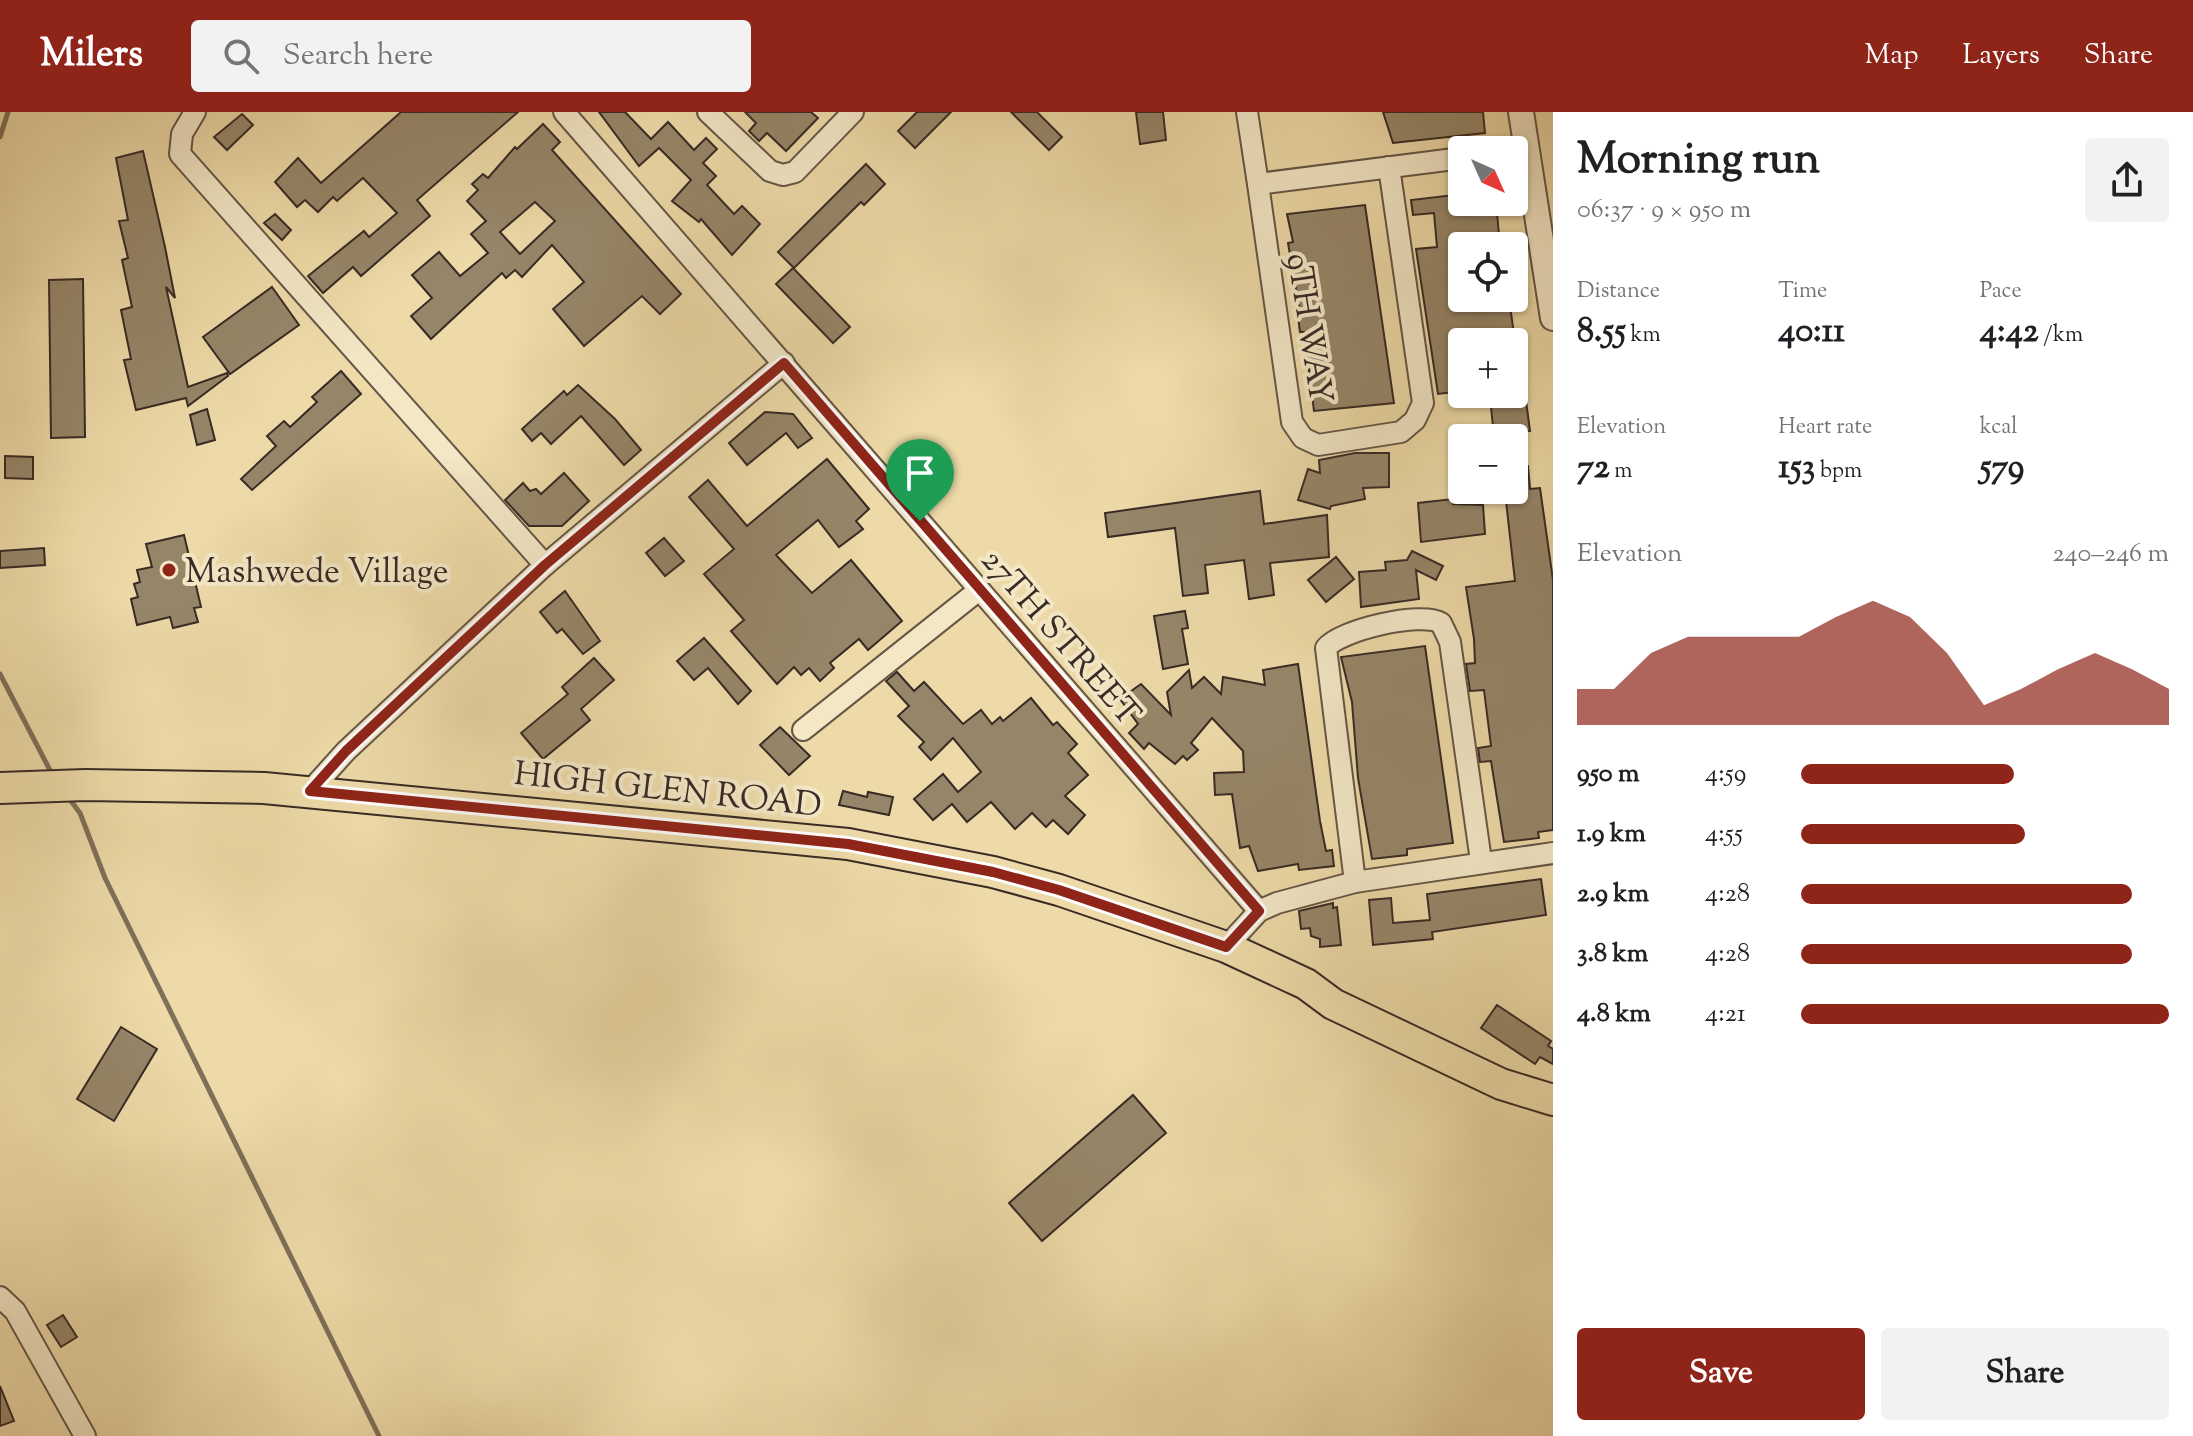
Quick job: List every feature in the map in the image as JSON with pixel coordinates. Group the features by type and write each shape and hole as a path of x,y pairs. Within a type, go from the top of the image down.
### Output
{"main road":[{"name":"HIGH GLEN ROAD","path":"0,788 85,785 310,791 863,846 993,872 1059,890 1226,947 1306,984 1333,1004 1501,1084 1544,1096"}],"street":[{"path":"195,112 182,134 180,154 545,565"},
{"name":"27TH STREET","path":"564,112 1259,911"},
{"path":"708,112 770,171 783,175 795,172 853,112"},
{"path":"1247,112 1258,184 1448,160"},
{"path":"1521,112 1522,136"},
{"name":"9TH WAY","path":"1258,184 1292,422 1303,438 1318,445 1401,432 1415,420 1423,403 1389,167"},
{"path":"1528,176 1550,269 1553,318"},
{"path":"310,791 346,751 545,565 784,363"},
{"path":"803,730 979,590"},
{"path":"1355,882 1326,648 1342,634 1423,617 1441,623 1450,642 1481,861"},
{"path":"1226,947 1259,911 1355,882 1481,861 1553,853"},
{"path":"0,1297 15,1311 85,1436"}],"building":[{"path":"401,112 518,112 417,200 430,216 361,276 353,267 323,293 308,276 364,231 369,237 397,213 363,178 337,201 333,197 318,212 305,200 297,207 275,182 298,158 321,183"},
{"path":"599,112 625,112 651,139 668,122 694,150 706,138 717,149 703,163 716,176 707,185 734,214 742,206 760,224 732,255 701,219 699,222 672,201 691,180 659,148 639,166"},
{"path":"745,112 811,112 818,118 786,151 767,133 759,141 749,131 756,123"},
{"path":"917,112 951,112 915,148 898,131"},
{"path":"1011,112 1037,112 1062,137 1049,150"},
{"path":"1136,112 1163,112 1166,140 1140,144"},
{"path":"1383,112 1483,112 1485,133 1393,143"},
{"path":"242,114 253,125 227,150 214,137"},
{"path":"543,124 560,142 552,150 681,294 660,314 642,296 584,346 553,309 584,282 552,245 522,277 515,270 506,278 502,273 431,339 411,316 432,298 412,275 439,252 460,276 488,253 471,234 486,221 467,201 478,190 472,184 483,174 488,178 515,147 517,149","holes":["535,202 555,221 520,254 500,232"]},
{"path":"143,151 175,298 166,287 188,387 227,373 228,376 188,406 186,398 136,410 124,360 131,359 121,310 132,307 122,260 128,258 119,221 128,220 116,158"},
{"path":"866,164 885,184 864,205 861,202 794,268 778,252"},
{"path":"1448,196 1448,216 1497,216 1499,232 1448,232 1448,312 1511,312 1513,328 1448,328 1448,393 1438,394 1416,249 1437,247 1434,213 1413,215 1411,200"},
{"path":"1365,205 1394,403 1314,411 1304,332 1300,332 1298,317 1301,317 1288,243 1293,242 1287,214"},
{"path":"275,214 291,230 282,240 264,223"},
{"path":"793,268 850,327 833,343 776,284"},
{"path":"83,279 85,437 51,438 49,280"},
{"path":"272,287 299,325 230,374 203,337"},
{"path":"341,371 361,394 252,490 241,479 276,446 267,436 284,421 290,427 317,402 312,397"},
{"path":"578,385 615,419 641,450 624,465 581,416 551,444 541,433 532,441 522,429 564,391 567,395"},
{"path":"1491,408 1527,408 1530,431 1528,424 1493,424"},
{"path":"207,409 215,440 197,445 190,415"},
{"path":"765,412 793,414 812,438 798,448 786,433 747,465 729,443"},
{"path":"1355,453 1389,453 1389,487 1363,488 1365,499 1331,506 1330,509 1298,500 1308,469 1320,473 1319,460"},
{"path":"5,456 33,457 33,479 5,478"},
{"path":"827,459 869,509 856,521 863,529 839,547 818,520 776,555 812,593 851,560 902,621 868,650 859,639 830,663 834,668 820,681 809,668 801,675 794,667 777,684 731,631 744,620 704,574 734,549 689,497 708,480 747,526"},
{"path":"1528,466 1530,489 1540,488 1553,580 1553,830 1538,832 1539,838 1504,842 1491,761 1480,762 1478,748 1491,746 1484,690 1470,691 1466,664 1475,663 1466,587 1515,581 1506,504 1528,504"},
{"path":"564,473 589,501 562,526 529,526 505,500 523,483 530,491 536,489 541,494"},
{"path":"1260,491 1264,524 1327,515 1329,557 1270,563 1274,595 1249,599 1244,560 1205,565 1208,593 1183,596 1175,528 1108,537 1105,513"},
{"path":"1448,500 1448,504 1483,505 1485,534 1421,542 1418,503"},
{"path":"184,535 201,607 194,608 198,622 173,628 170,617 137,625 131,599 138,597 134,584 140,582 137,570 152,567 146,544"},
{"path":"664,538 684,561 665,576 646,553"},
{"path":"44,548 45,565 0,568 0,551"},
{"path":"1412,551 1443,566 1436,580 1416,570 1419,599 1361,607 1359,572 1386,570 1385,562 1407,560"},
{"path":"1336,557 1354,579 1326,602 1308,580"},
{"path":"565,591 600,641 583,654 562,629 557,633 540,612"},
{"path":"1185,611 1188,628 1182,629 1188,664 1163,669 1154,616"},
{"path":"704,638 751,691 738,704 708,668 694,680 677,661"},
{"path":"1425,646 1453,843 1407,849 1407,855 1372,859 1358,778 1352,702 1341,657"},
{"path":"594,658 614,680 581,709 590,720 543,759 521,733 568,694 562,687"},
{"path":"1298,664 1320,821 1326,851 1332,850 1334,866 1299,870 1298,864 1258,871 1249,846 1240,848 1232,794 1215,795 1214,773 1244,772 1243,751 1212,718 1191,743 1198,750 1187,760 1183,756 1175,764 1149,743 1144,749 1129,733 1138,724 1120,699 1141,684 1171,715 1167,692 1189,670 1192,688 1204,677 1221,694 1223,677 1265,685 1263,670"},
{"path":"897,672 914,691 924,682 963,724 981,710 992,724 1000,717 1003,721 1031,698 1053,725 1057,722 1077,744 1068,753 1088,775 1065,796 1085,815 1068,834 1053,820 1046,827 1032,813 1015,829 991,802 967,822 952,804 933,820 914,799 943,774 958,792 981,772 953,738 931,760 919,747 924,742 898,716 909,706 886,681"},
{"path":"780,727 810,756 789,775 760,745"},
{"path":"843,791 867,797 868,792 893,797 889,815 839,805"},
{"path":"1541,879 1546,915 1432,932 1433,939 1373,945 1369,900 1391,898 1393,923 1430,920 1427,894"},
{"path":"1333,903 1333,908 1337,907 1341,945 1320,947 1320,939 1311,936 1310,928 1301,929 1299,911"},
{"path":"1497,1005 1551,1041 1548,1046 1553,1049 1553,1064 1540,1057 1535,1064 1481,1028"},
{"path":"121,1027 157,1049 114,1121 77,1099"},
{"path":"1133,1095 1166,1133 1042,1241 1009,1203"},
{"path":"63,1315 77,1337 61,1347 47,1325"},
{"path":"0,1386 14,1421 0,1426"}],"waterway":[{"path":"0,137 8,112"},
{"path":"0,674 53,776"},
{"path":"68,797 80,813 105,878 379,1436"}],"place":[{"name":"Mashwede Village","path":"169,570"}],"route":[{"path":"784,363 920,521 1259,911 1226,947 1059,890 919,856 848,844 310,791 346,751 545,565 784,363"}]}
